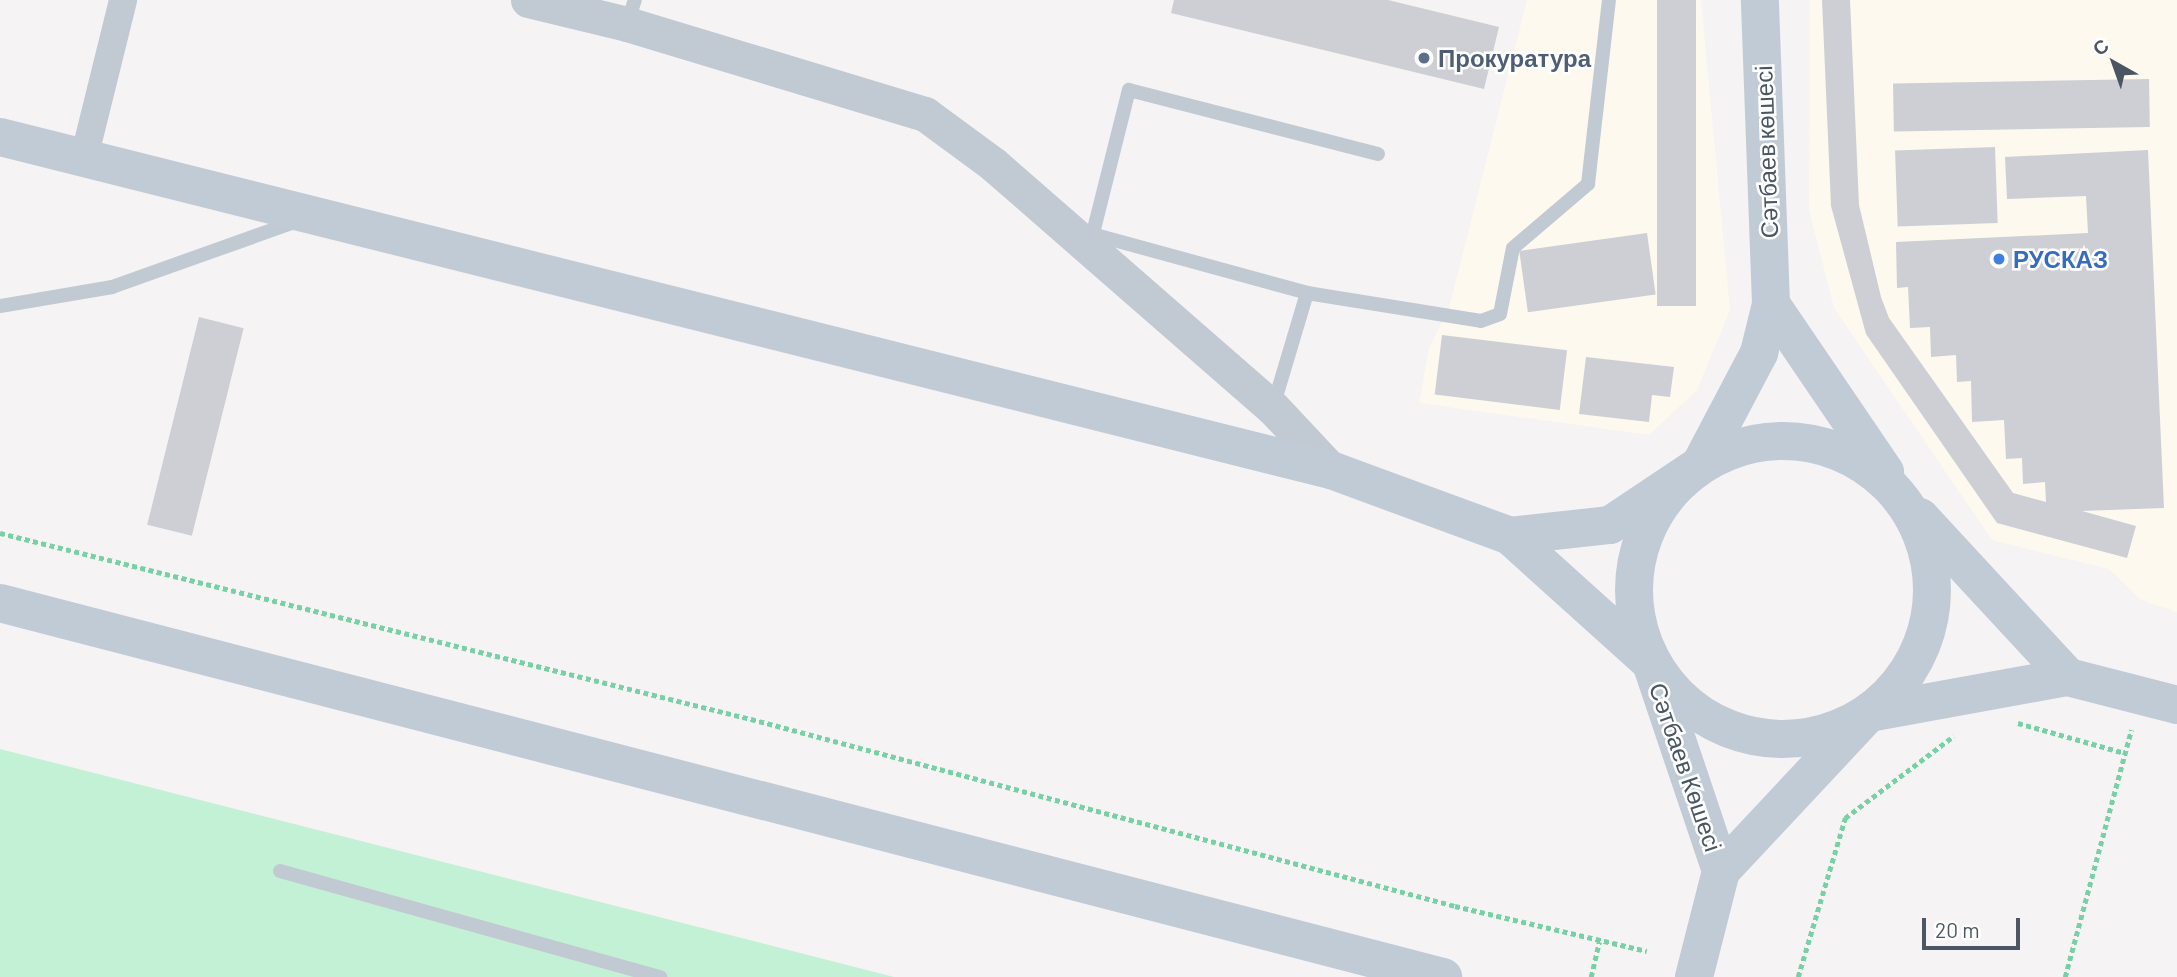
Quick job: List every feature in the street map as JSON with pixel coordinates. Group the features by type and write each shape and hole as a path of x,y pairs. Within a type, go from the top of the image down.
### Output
{"main road":[{"name":"Сәтбаев көшесі","path":"1700,465 1759,353 1771,304 1760,0"},
{"path":"0,137 308,217 1331,470 1510,536 1651,663 1682,702 1724,729 1773,741 1824,735 1869,713 2068,677 2177,705"},
{"path":"1771,304 1900,495 1924,537 1934,586 1929,623 1905,679 1869,713"},
{"path":"1510,536 1610,525 1700,465 1740,447 1784,440 1827,446 1867,465 1900,495 2068,677"},
{"name":"Сәтбаев Көшесі","path":"1700,465 1667,495 1644,533 1633,576 1636,621 1721,871"},
{"path":"0,603 1443,977"},
{"name":"Сәтбаев Көшесі","path":"1693,977 1721,871 1869,713"}],"street":[{"path":"84,158 123,0"},
{"path":"528,0 631,12 925,114 993,164 1090,243 1273,408 1331,470"}],"lane":[{"path":"1378,154 1129,90 1090,243 1307,293 1481,321 1500,314 1513,248 1588,184 1609,0"},
{"path":"0,306 113,287 308,217"},
{"path":"1273,408 1307,293"},
{"path":"280,871 660,977"}],"path":[{"path":"0,533 751,719 1599,942 1647,951"},
{"path":"2009,721 2124,753 2066,977"},
{"path":"1798,977 1845,818 1941,741 1963,732"},
{"path":"1591,977 1599,942"}],"shaded area":[{"path":"1527,0 1701,0 1730,310 1697,390 1649,435 1419,403 1429,348 1449,308"},
{"name":"РУСКАЗ","path":"1810,0 2177,0 2177,612 2141,600 2109,569 1992,540 1834,308 1809,210"}],"green space":[{"path":"0,749 894,977 0,977"}],"building":[{"name":"Прокуратура","path":"1174,0 1388,0 1499,27 1484,89 1171,13"},
{"path":"1657,0 1696,0 1696,306 1657,306"},
{"path":"1822,0 1850,0 1859,205 1881,297 1889,318 2013,493 2046,502 2045,482 2023,484 2022,458 2006,459 2004,420 1972,422 1971,381 1957,382 1956,355 1931,357 1930,327 1910,328 1908,287 1897,288 1896,242 2088,233 2086,196 2007,199 2005,157 2148,150 2164,508 2082,511 2136,526 2127,558 1997,523 1866,334 1831,206"},
{"path":"2149,79 2150,127 1894,131 1893,83"},
{"path":"1995,147 1998,223 1898,226 1895,150"},
{"path":"1647,233 1656,294 1528,312 1519,251"},
{"path":"199,317 244,328 192,536 147,525"},
{"path":"1442,335 1567,350 1560,410 1435,395"},
{"path":"1586,357 1674,367 1670,397 1652,395 1649,422 1579,414"}],"place":[{"name":"Прокуратура","path":"1424,58"},
{"name":"РУСКАЗ","path":"1999,259"}]}
